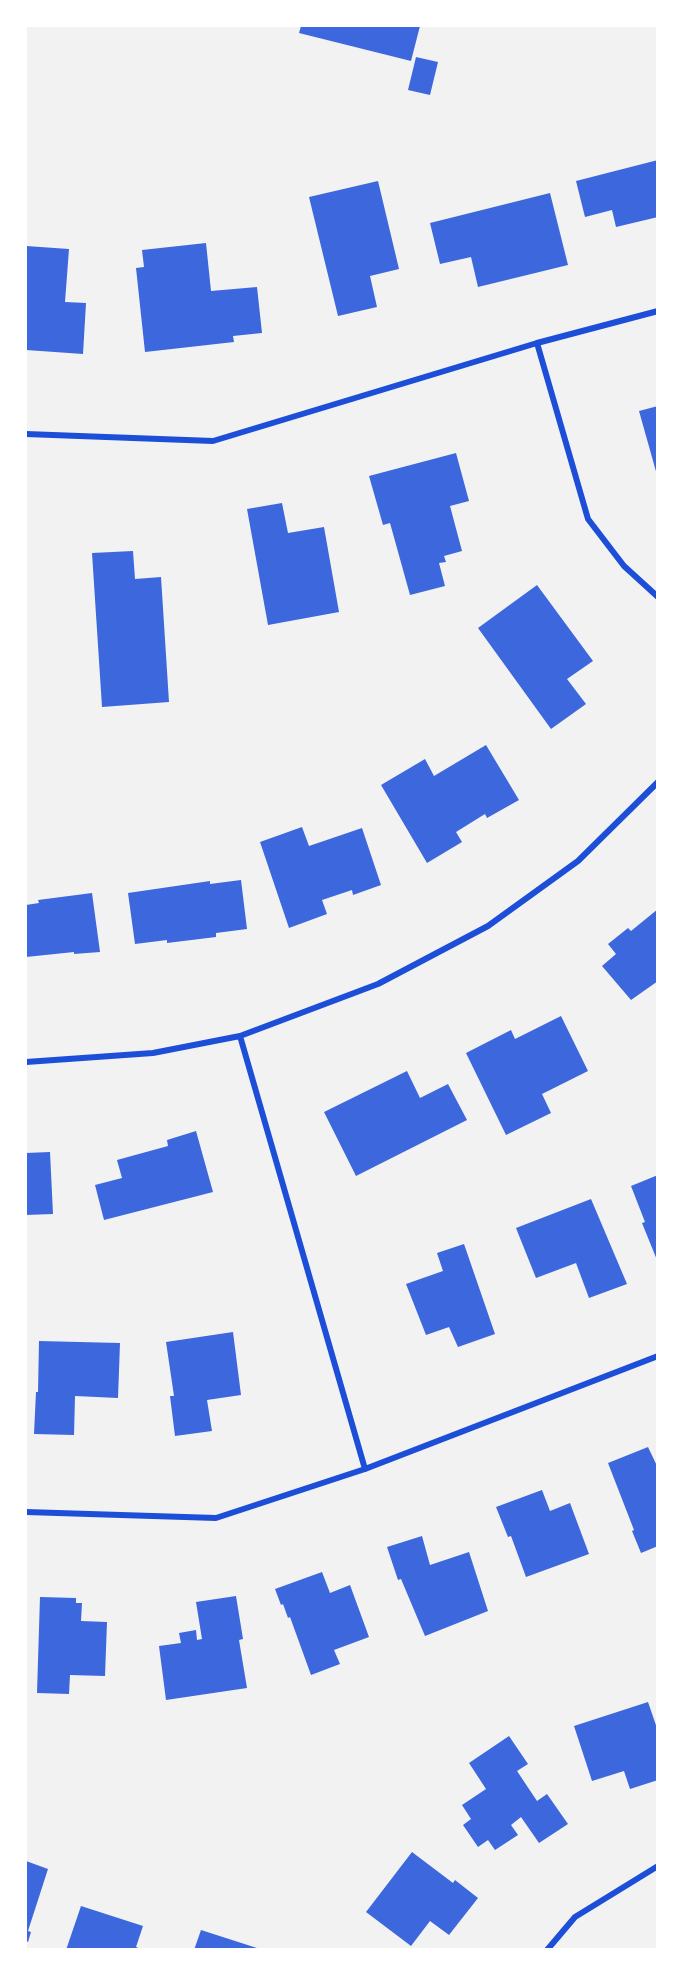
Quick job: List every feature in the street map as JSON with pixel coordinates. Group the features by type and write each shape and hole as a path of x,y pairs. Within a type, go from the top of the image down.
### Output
{"street":[{"path":"26,434 213,441 537,343 657,311"},
{"path":"537,343 588,519 624,566 657,597"},
{"path":"26,1062 153,1053 240,1036 378,984 488,926 578,861 657,782"},
{"path":"240,1036 365,1470"},
{"path":"26,1512 216,1518 365,1470 657,1356"},
{"path":"547,1950 575,1917 657,1866"}],"building":[{"path":"301,26 420,26 411,61 299,33"},
{"path":"416,57 438,62 430,95 408,90"},
{"path":"658,160 658,217 616,227 612,210 585,217 576,181"},
{"path":"378,181 399,269 370,276 377,307 338,316 309,197"},
{"path":"550,193 568,265 478,287 471,257 440,264 430,223"},
{"path":"206,243 211,291 257,287 262,333 233,336 234,342 145,352 136,268 144,267 142,250"},
{"path":"26,246 69,249 65,302 86,303 83,354 26,350"},
{"path":"658,406 658,475 657,475 639,411"},
{"path":"456,453 469,501 450,506 462,551 444,556 446,562 439,563 445,586 410,595 390,523 383,525 369,476"},
{"path":"282,503 288,533 324,527 339,612 268,625 247,509"},
{"path":"133,551 135,579 161,577 169,702 102,707 92,553"},
{"path":"537,585 593,661 567,679 586,704 551,729 478,628"},
{"path":"486,745 519,800 487,818 485,814 456,832 462,842 427,863 381,785 425,759 434,776"},
{"path":"302,827 309,846 362,828 381,885 353,895 352,890 322,900 327,914 289,928 260,842"},
{"path":"241,880 247,929 216,933 216,937 135,944 128,893 210,881 210,884"},
{"path":"92,893 100,952 26,957 26,905 39,903 38,900"},
{"path":"658,909 658,981 631,1000 602,966 616,954 608,944 628,928 631,931"},
{"path":"561,1016 588,1071 542,1094 551,1113 506,1135 466,1053 511,1030 515,1039"},
{"path":"407,1071 420,1098 448,1084 467,1120 356,1176 324,1112"},
{"path":"196,1131 213,1192 104,1220 95,1185 122,1178 117,1160 168,1146 167,1140"},
{"path":"50,1152 53,1214 26,1215 26,1153"},
{"path":"658,1175 657,1260 642,1223 645,1222 631,1186"},
{"path":"591,1199 627,1284 589,1298 576,1263 536,1278 516,1228"},
{"path":"464,1244 495,1334 458,1347 449,1327 426,1335 406,1284 443,1271 437,1253"},
{"path":"233,1332 241,1395 207,1400 212,1431 175,1436 170,1396 174,1396 166,1342"},
{"path":"39,1341 120,1343 118,1398 75,1396 74,1435 34,1434"},
{"path":"648,1447 658,1468 658,1546 641,1553 608,1463"},
{"path":"542,1490 550,1511 570,1503 589,1554 526,1577 511,1536 508,1537 496,1507"},
{"path":"422,1536 430,1565 469,1552 488,1611 425,1636 401,1579 398,1580 387,1547"},
{"path":"322,1572 330,1593 350,1585 369,1637 334,1650 340,1664 311,1675 290,1617 288,1618 283,1604 281,1605 275,1589"},
{"path":"236,1596 243,1639 239,1640 247,1688 166,1700 159,1646 181,1643 179,1633 196,1630 197,1640 202,1639 196,1602"},
{"path":"40,1597 76,1598 76,1603 82,1603 81,1621 107,1622 105,1676 70,1675 69,1694 37,1693"},
{"path":"648,1702 658,1731 658,1780 630,1789 624,1771 592,1781 574,1726"},
{"path":"509,1736 528,1764 517,1771 537,1801 547,1794 568,1824 539,1843 521,1817 511,1825 518,1835 495,1850 488,1840 478,1847 463,1825 471,1819 462,1805 486,1789 469,1763"},
{"path":"412,1852 453,1883 455,1880 478,1898 449,1935 430,1921 411,1946 366,1912"},
{"path":"26,1861 48,1869 28,1931 31,1932 28,1942 26,1941"},
{"path":"81,1906 143,1926 136,1947 143,1950 66,1950"},
{"path":"201,1930 260,1949 260,1950 194,1950"}]}
